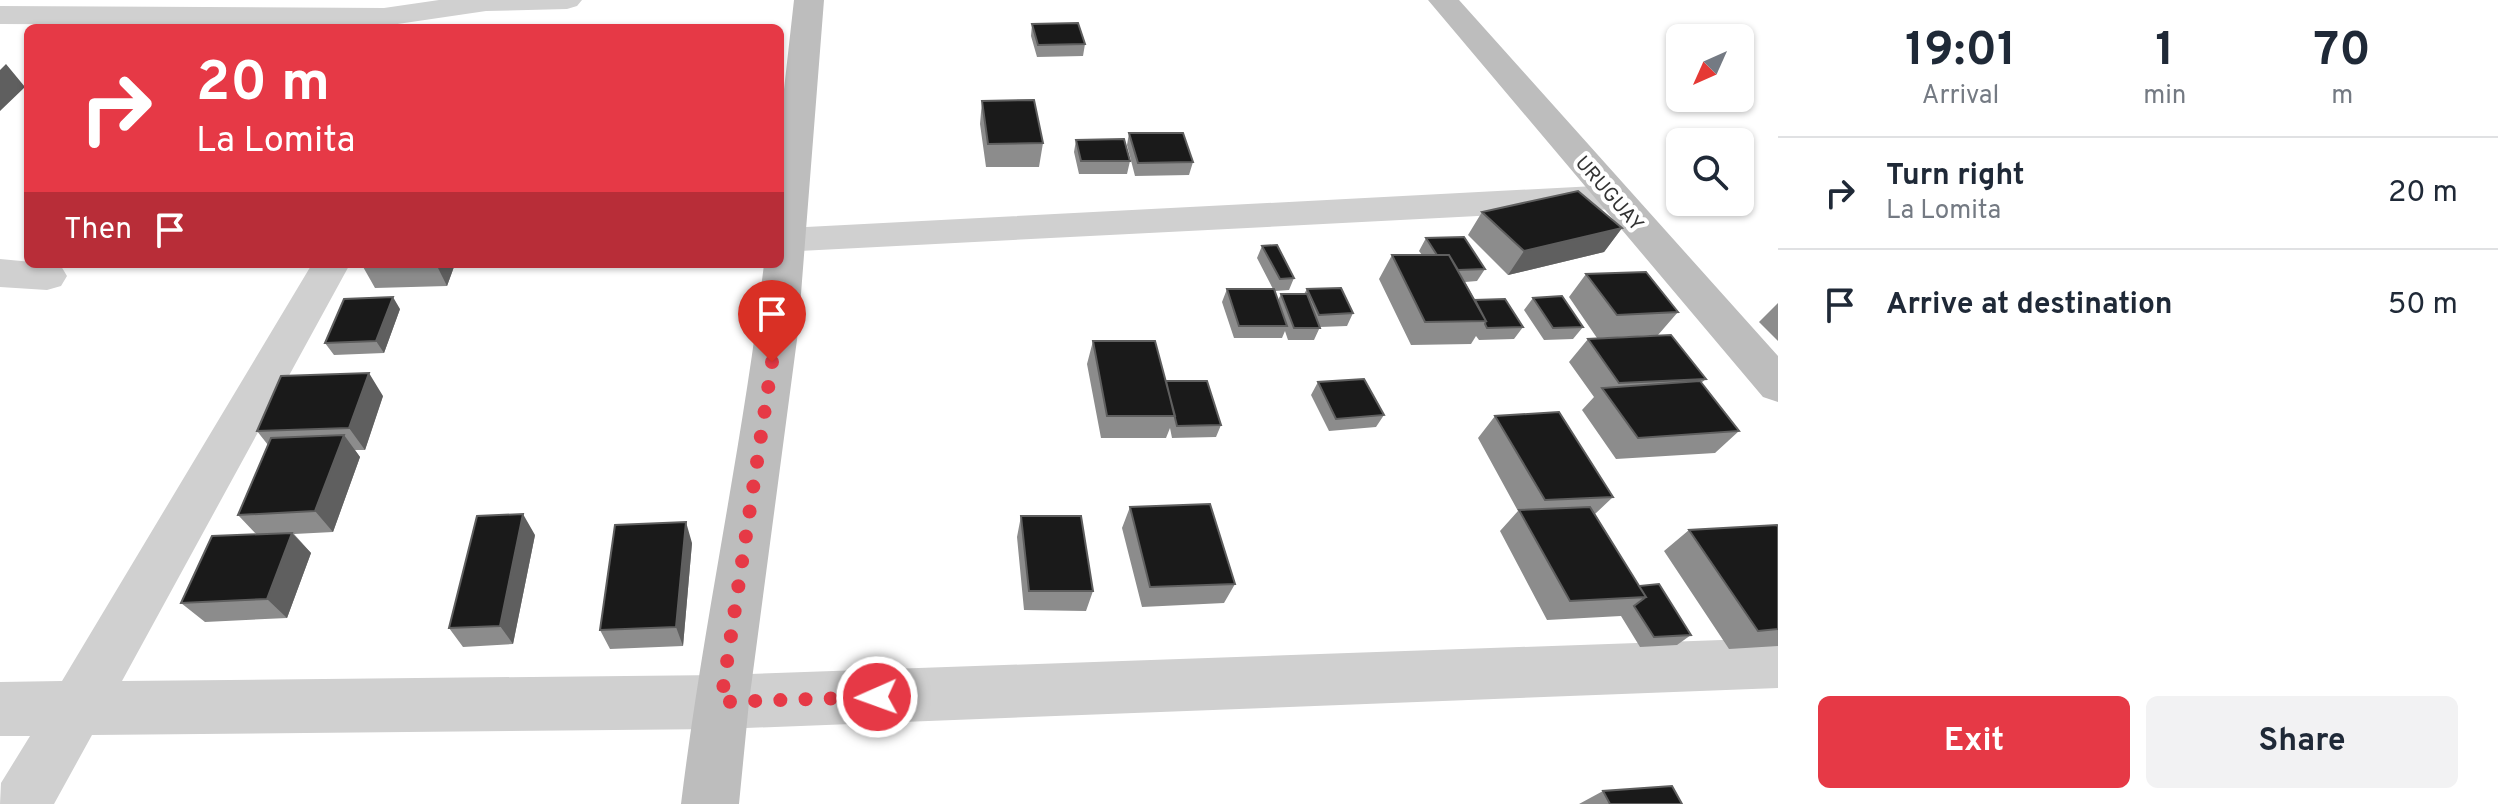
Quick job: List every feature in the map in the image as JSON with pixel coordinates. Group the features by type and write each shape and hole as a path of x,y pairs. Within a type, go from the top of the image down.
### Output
{"street":[{"path":"0,8 10,0"},
{"path":"0,15 384,17 486,1 567,0"},
{"path":"710,804 721,702 777,332 809,0"},
{"name":"URUGUAY","path":"1443,0 1778,385"},
{"path":"472,24 486,1"},
{"path":"787,241 1614,197"},
{"path":"22,804 329,268"},
{"path":"0,273 47,276"},
{"path":"0,709 721,702 1778,663"}],"building":[{"path":"1078,23 1085,44 1038,45 1032,24"},
{"path":"1034,100 1043,143 988,144 982,101"},
{"path":"1129,133 1183,133 1193,162 1138,163"},
{"path":"1124,139 1130,161 1081,161 1076,140"},
{"path":"1578,191 1622,228 1524,251 1482,212"},
{"path":"1464,237 1485,269 1458,270 1449,255 1437,255 1426,238"},
{"path":"1277,245 1294,278 1280,279 1262,246"},
{"path":"1392,255 1449,255 1486,321 1425,322"},
{"path":"1646,272 1678,312 1617,315 1586,274"},
{"path":"1341,288 1353,313 1319,315 1307,289"},
{"path":"1227,289 1274,289 1287,326 1239,326"},
{"path":"1281,294 1307,294 1320,328 1294,328"},
{"path":"1562,296 1583,327 1553,328 1533,298"},
{"path":"393,297 376,341 325,343 344,299"},
{"path":"1505,299 1523,327 1487,328 1475,300"},
{"path":"1671,335 1706,379 1619,383 1588,339"},
{"path":"1093,341 1155,341 1175,416 1107,416"},
{"path":"369,373 349,428 257,431 281,376"},
{"path":"1364,379 1384,415 1336,419 1318,382"},
{"path":"1166,381 1207,381 1221,425 1177,426"},
{"path":"1700,381 1739,431 1638,438 1602,388"},
{"path":"1559,412 1613,497 1545,500 1495,416"},
{"path":"344,435 315,511 238,515 271,438"},
{"path":"1210,504 1235,584 1150,587 1130,507"},
{"path":"1590,507 1646,597 1570,601 1519,510"},
{"path":"523,514 500,626 449,628 477,516"},
{"path":"1021,516 1081,516 1093,591 1029,591"},
{"path":"686,522 676,627 600,630 615,525"},
{"path":"1777,525 1778,629 1758,631 1689,530"},
{"path":"292,533 267,599 181,603 212,536"},
{"path":"1659,584 1691,635 1654,637 1634,606 1646,597 1639,586"},
{"path":"1672,786 1682,804 1610,804 1603,791"}],"route":[{"path":"772,362 721,702 877,697"}]}
